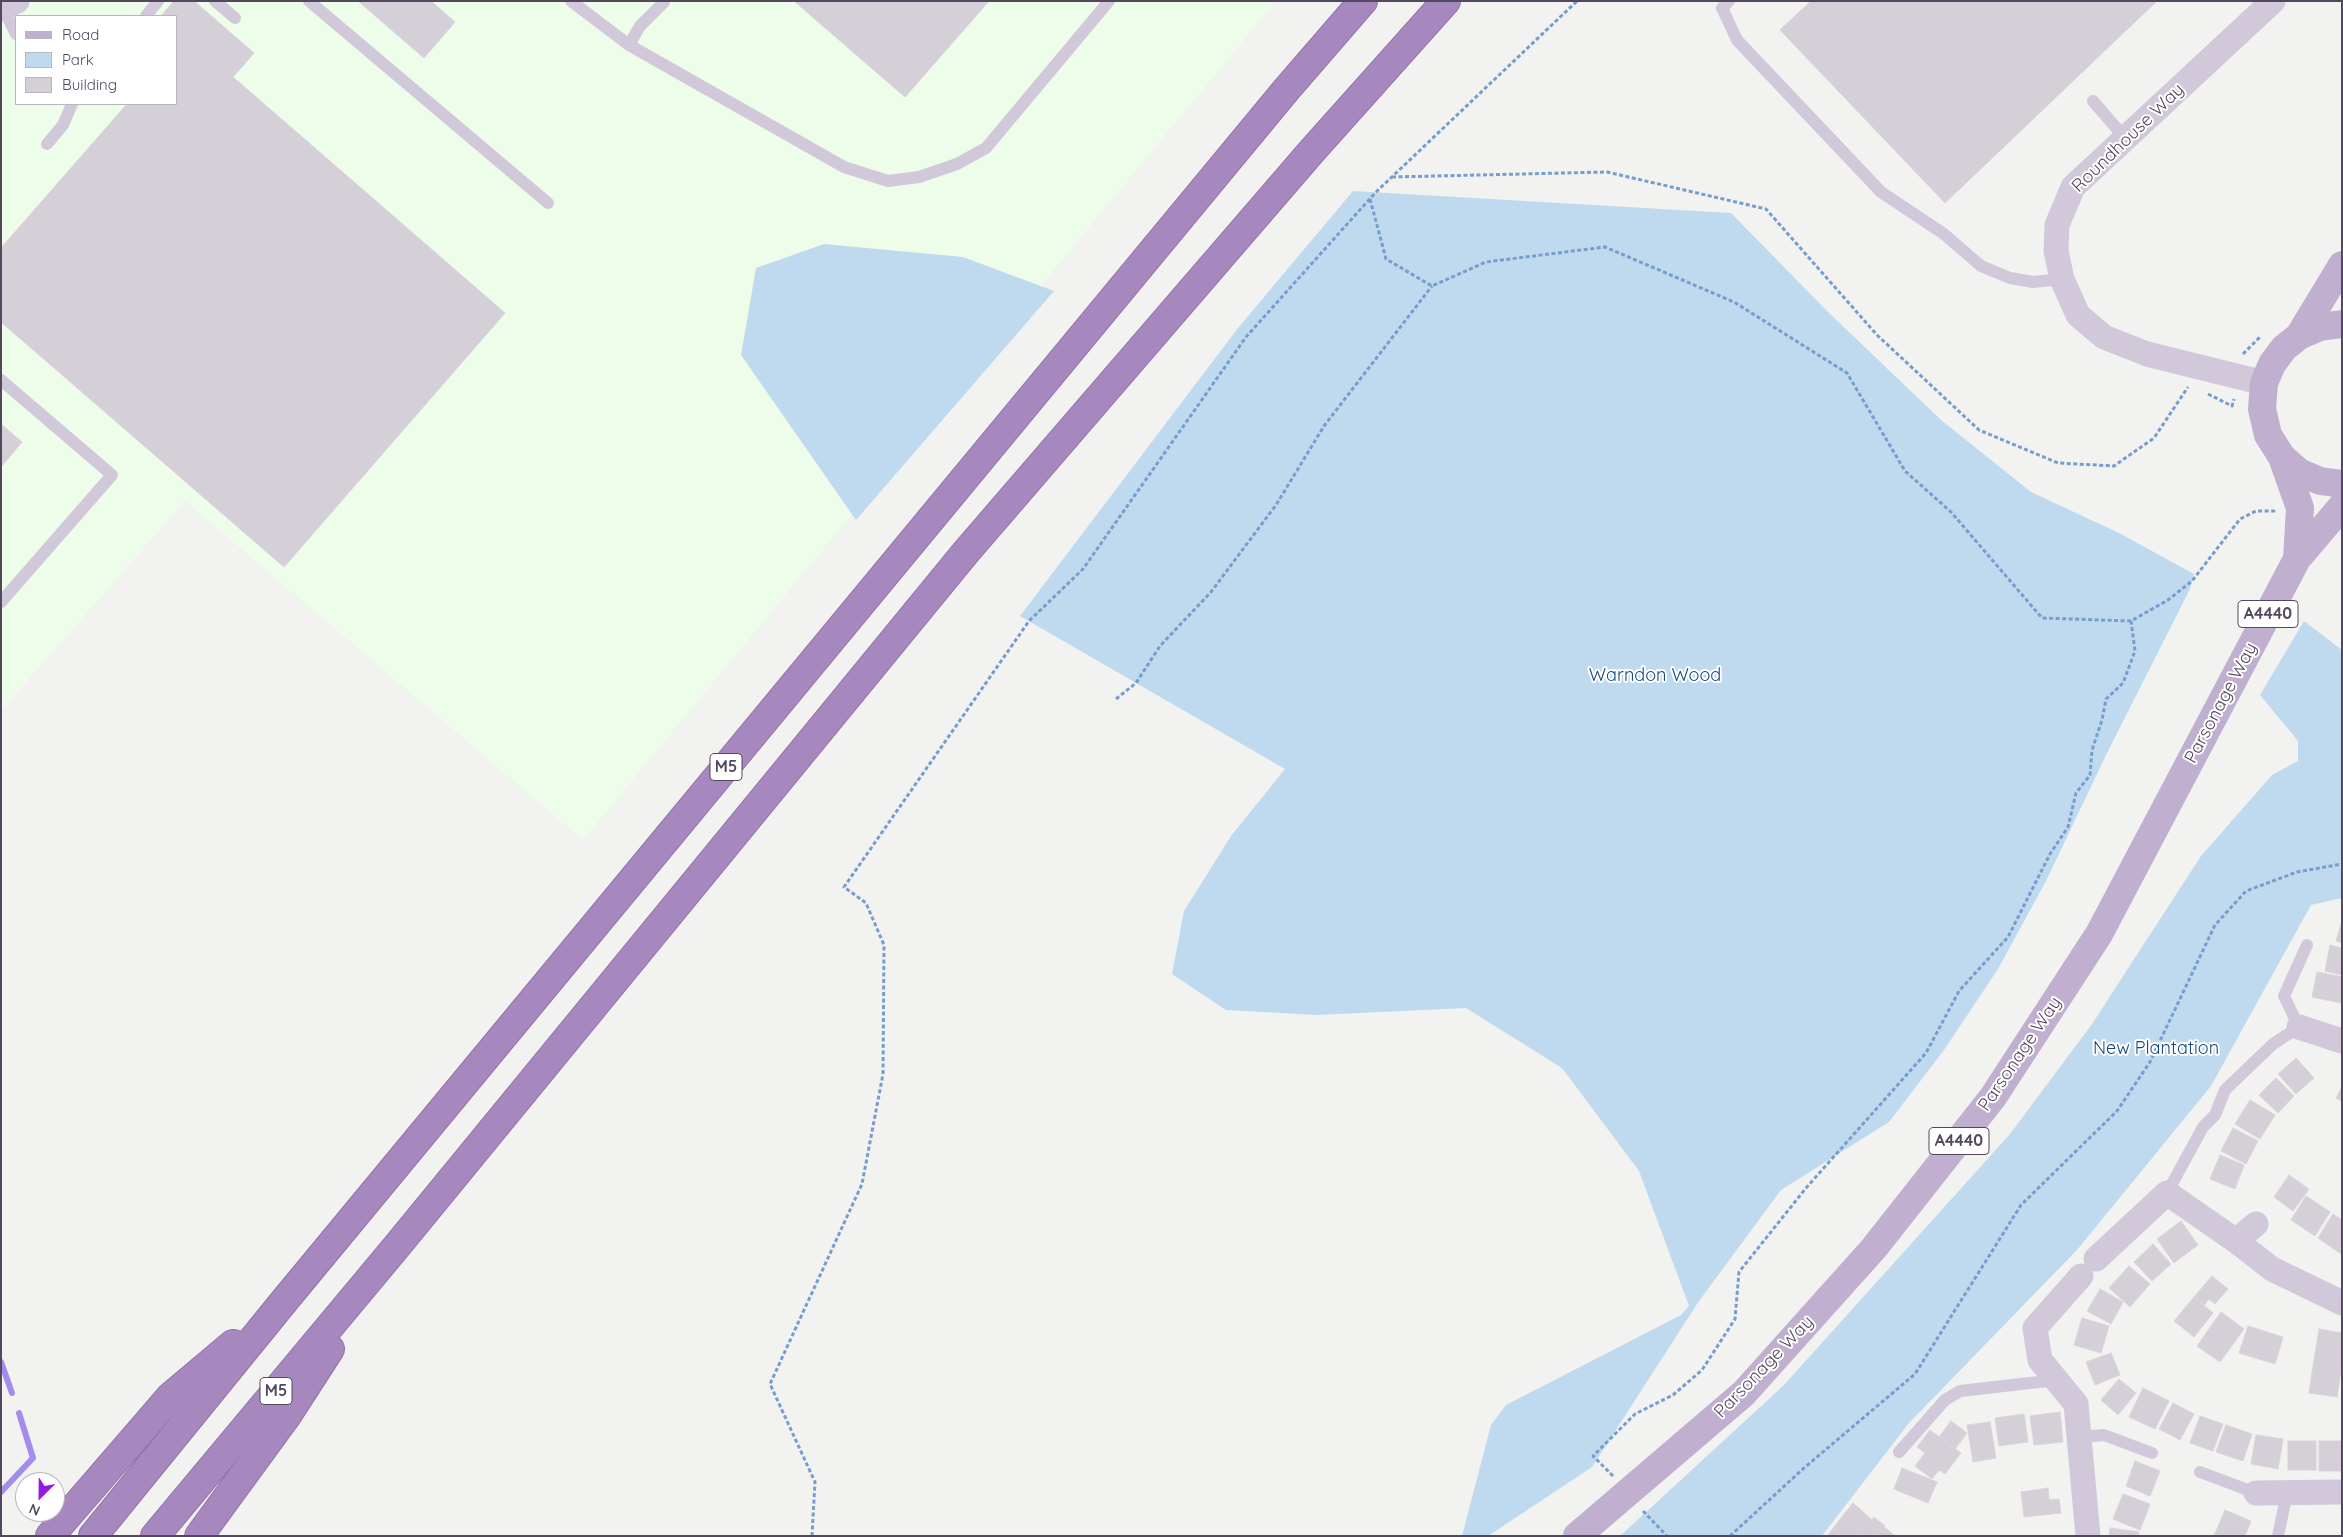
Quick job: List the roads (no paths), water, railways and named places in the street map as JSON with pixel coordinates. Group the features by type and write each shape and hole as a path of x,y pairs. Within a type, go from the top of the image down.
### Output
{"highway":[{"name":"M5","path":"93,1536 284,1300 1286,90 1363,1"},
{"name":"M5","path":"155,1536 397,1246 966,552 1312,152 1446,1"},
{"name":"M5","path":"199,1536 286,1417 397,1246"},
{"name":"M5","path":"50,1536 170,1397 284,1300"}],"main road":[{"path":"2299,336 2342,265"},
{"path":"2342,324 2320,327 2299,336 2284,348 2272,364 2264,383 2262,409 2268,435 2282,457 2299,472 2320,481 2342,484"},
{"name":"Parsonage Way","path":"2282,457 2300,508 2296,559"},
{"name":"Parsonage Way","path":"1577,1536 1744,1393 1874,1248 1993,1097 2099,934 2296,559 2342,506"}],"street":[{"name":"Roundhouse Way","path":"2264,383 2147,354 2104,337 2078,315 2062,279 2056,251 2057,225 2073,187 2273,1"},
{"path":"2299,1027 2342,1041"},
{"path":"2088,1536 2076,1404 2040,1360 2035,1328 2088,1268 2167,1193 2236,1241 2272,1269 2342,1303"},
{"path":"2236,1241 2256,1224"},
{"path":"2256,1493 2342,1492"}],"lane":[{"path":"147,15 158,1"},
{"path":"215,1 234,18"},
{"path":"309,1 548,203"},
{"path":"571,1 629,45 844,167 888,181 919,177 957,164 986,148 1109,1"},
{"path":"1730,1 1722,8 1737,40 1882,192 1944,234 1981,266 2010,278 2033,282 2062,279"},
{"path":"629,45 640,26 664,2"},
{"path":"7,6 15,31"},
{"path":"2092,101 2125,138"},
{"path":"47,144 63,125 72,105"},
{"path":"1,380 112,475 1,602"},
{"path":"2167,1193 2203,1127 2215,1115 2225,1090 2273,1044 2299,1027 2284,996 2307,945"},
{"path":"1899,1452 1945,1400 1960,1390 2056,1380"},
{"path":"2080,1437 2104,1435 2152,1452"},
{"path":"2200,1472 2256,1493"},
{"path":"2278,1536 2287,1492"}],"waterway":[{"path":"1,1362 12,1393"},
{"path":"1,1492 33,1458 19,1413"}],"park label":[{"name":"Warndon Wood","path":"1655,676"},
{"name":"New Plantation","path":"2156,1049"}]}
